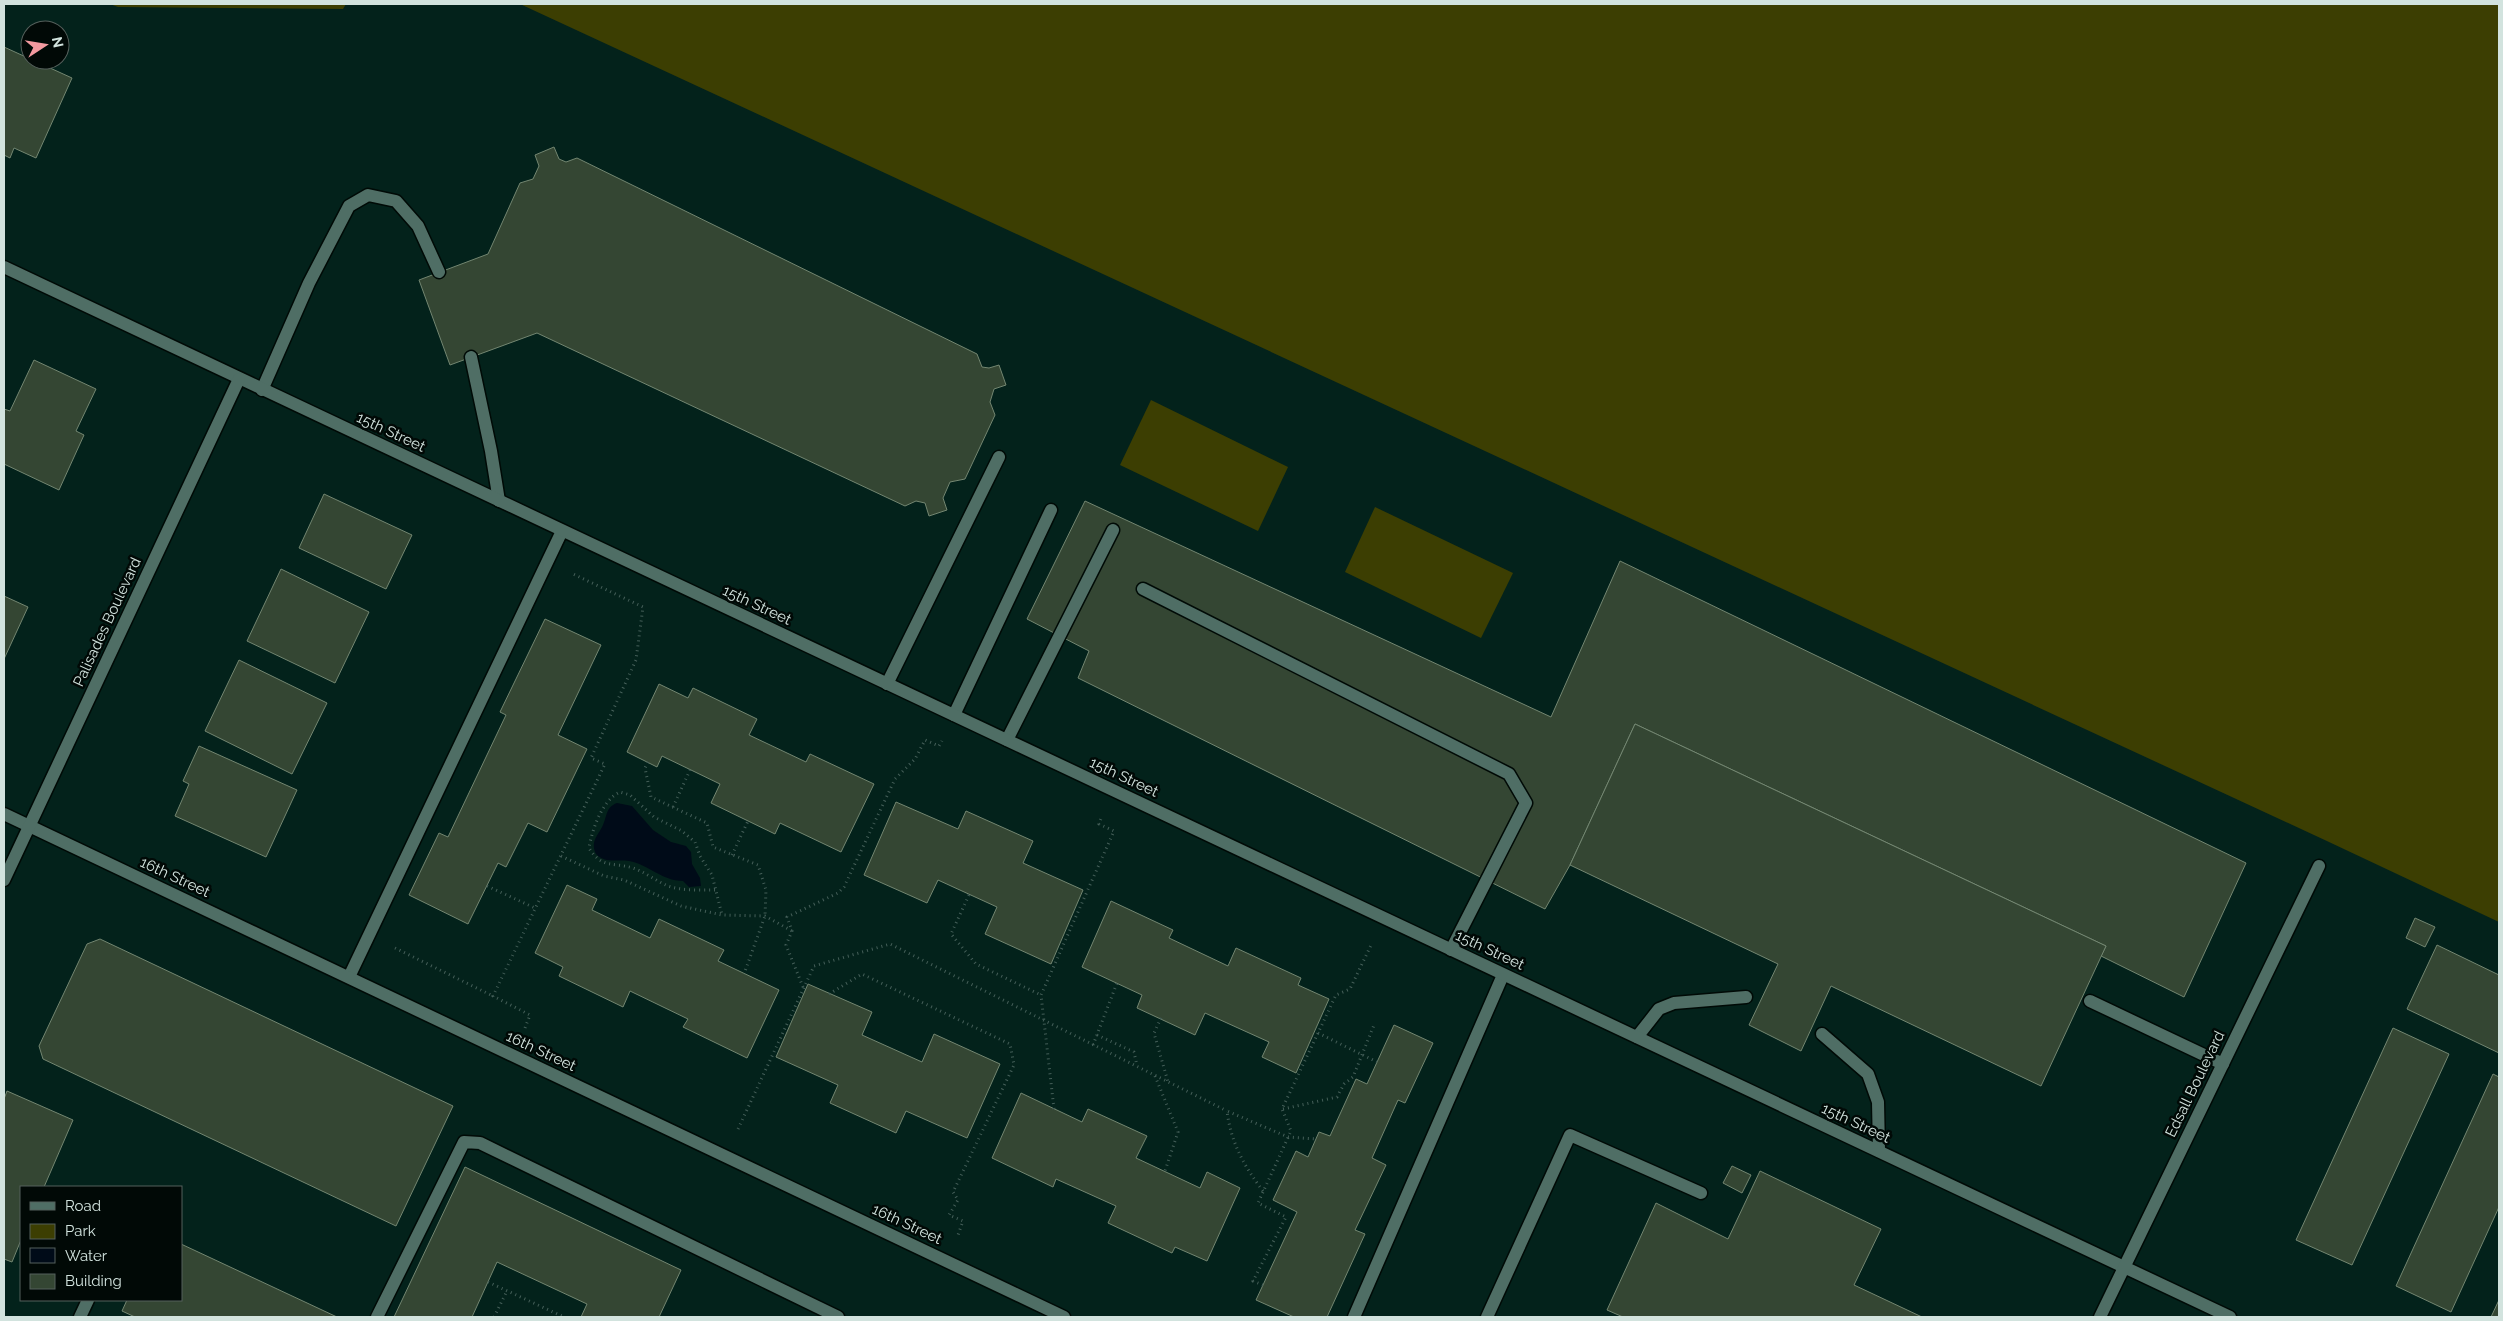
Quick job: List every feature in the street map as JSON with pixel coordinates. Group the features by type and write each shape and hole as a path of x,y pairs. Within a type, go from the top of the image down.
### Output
{"street":[{"path":"262,390 309,284 349,206 368,195 396,201 418,226 439,272"},
{"name":"15th Street","path":"4,267 2230,1317"},
{"path":"471,357 491,451 499,501"},
{"name":"Palisades Boulevard","path":"4,880 240,379"},
{"path":"887,684 999,458"},
{"path":"954,715 1051,510"},
{"path":"1007,740 1113,530"},
{"path":"349,978 562,531"},
{"path":"1143,589 1509,774 1526,802 1451,950"},
{"name":"16th Street","path":"4,814 1064,1317"},
{"name":"Edsall Boulevard","path":"2100,1317 2319,866"},
{"path":"1354,1317 1503,975"},
{"path":"1636,1037 1659,1009 1674,1003 1746,997"},
{"path":"2090,1001 2223,1064"},
{"path":"1822,1034 1868,1074 1878,1102 1879,1151"},
{"path":"1487,1317 1570,1135 1701,1193"},
{"path":"377,1317 464,1142 480,1143 838,1317"},
{"path":"80,1317 88,1301"}],"path":[{"path":"493,996 605,764 591,758 636,660 643,607 548,562"},
{"path":"804,988 786,945 792,931 787,917 838,893 848,882 896,779 916,759 925,740 940,746 954,715"},
{"path":"648,762 645,768 651,796 707,823 713,847 758,865 766,890 765,916 744,974"},
{"path":"673,807 690,770"},
{"path":"1054,1109 1041,995 1114,830 1099,824 1115,791"},
{"path":"715,890 695,890 669,886 632,868 604,864 595,857 589,848 591,836 613,795 620,792 630,795 654,817 682,832 695,842 700,856 712,875 722,915"},
{"path":"732,854 748,821"},
{"path":"560,856 604,876 624,880 680,906 722,915 765,916 792,931"},
{"path":"487,886 535,908"},
{"path":"969,895 951,934 976,964 1041,995"},
{"path":"1263,1285 1253,1281 1286,1218 1258,1203 1291,1131 1282,1109 1336,994 1350,989 1384,918"},
{"path":"369,935 530,1015 513,1055"},
{"path":"725,1156 814,966 890,944 1227,1111 1288,1137 1316,1139"},
{"path":"829,994 862,974 1010,1044 1014,1064 953,1192 958,1200 949,1216 963,1221 947,1261"},
{"path":"1093,1045 1117,983"},
{"path":"1161,1018 1154,1033 1168,1082"},
{"path":"1282,1109 1337,1096 1344,1084 1353,1077 1374,1025"},
{"path":"1318,1033 1377,1062"},
{"path":"1097,1035 1134,1052 1137,1067"},
{"path":"1155,1076 1178,1132 1165,1171"},
{"path":"1227,1111 1229,1126 1237,1153 1263,1191"},
{"path":"488,1282 556,1316 564,1317"},
{"path":"494,1317 507,1291"}],"green space":[{"path":"110,4 346,4 343,9 118,7"},
{"path":"520,4 2499,4 2499,922 2329,842"},
{"path":"1151,400 1288,467 1258,531 1120,465"},
{"path":"1375,507 1513,573 1481,638 1345,572"}],"water":[{"path":"617,803 632,806 653,830 671,842 686,846 691,852 692,864 700,878 701,886 689,887 683,881 668,878 642,865 629,861 607,860 596,854 594,849 595,839 609,809"}],"building":[{"path":"4,47 20,54 20,70 54,70 72,78 36,158 14,148 10,158 4,155"},
{"path":"554,147 559,159 566,162 577,158 977,354 982,367 989,368 999,365 1006,385 994,389 990,402 995,415 965,479 950,482 943,498 947,510 929,516 925,503 916,501 905,506 537,333 450,365 419,280 488,254 520,183 533,179 539,166 535,155"},
{"path":"34,360 96,389 76,431 84,435 59,490 4,464 4,409 10,411"},
{"path":"324,494 412,535 386,589 299,548"},
{"path":"1085,501 1551,717 1620,561 2246,863 2184,997 2101,956 2106,946 1635,724 1570,865 1545,909 1078,678 1089,651 1027,619"},
{"path":"281,569 369,612 335,683 247,641"},
{"path":"4,596 28,607 4,659"},
{"path":"545,619 601,645 558,735 587,749 547,832 528,823 506,867 498,863 468,924 409,895 439,833 448,837 506,715 500,712"},
{"path":"239,660 327,703 292,774 205,731"},
{"path":"659,684 688,698 693,688 757,719 749,735 806,762 810,754 874,784 841,852 780,823 775,834 711,803 720,784 662,756 657,767 627,752"},
{"path":"1635,724 2106,946 2041,1086 1831,986 1801,1051 1749,1025 1778,964 1570,865"},
{"path":"199,746 297,790 266,857 175,816 189,784 183,781"},
{"path":"896,802 958,829 966,811 1033,841 1023,863 1083,890 1051,964 985,934 997,907 938,880 927,903 864,875"},
{"path":"567,885 597,899 592,910 650,938 659,919 724,950 718,961 779,990 747,1058 683,1027 688,1019 630,991 623,1007 559,976 563,967 535,953"},
{"path":"1111,901 1173,930 1169,938 1228,966 1236,948 1301,978 1298,985 1329,999 1296,1073 1262,1057 1269,1042 1205,1013 1195,1035 1137,1008 1142,995 1082,967"},
{"path":"2415,918 2435,927 2425,947 2406,938"},
{"path":"100,939 453,1106 396,1226 43,1059 39,1046 87,944"},
{"path":"2437,945 2499,975 2499,1053 2407,1009"},
{"path":"808,984 872,1012 862,1035 922,1062 934,1034 1000,1064 967,1138 906,1111 896,1133 830,1103 838,1085 776,1057"},
{"path":"1394,1025 1433,1043 1405,1103 1398,1100 1372,1158 1386,1165 1355,1230 1365,1234 1327,1317 1294,1317 1256,1300 1297,1212 1273,1200 1296,1151 1308,1157 1319,1132 1330,1136 1356,1079 1367,1084"},
{"path":"2393,1028 2449,1054 2352,1265 2296,1240"},
{"path":"2493,1074 2499,1077 2499,1207 2451,1312 2396,1286"},
{"path":"7,1091 73,1120 44,1186 20,1186 20,1242 12,1262 4,1259 4,1099"},
{"path":"1021,1093 1082,1122 1088,1109 1147,1136 1136,1158 1200,1188 1207,1172 1240,1188 1207,1261 1175,1247 1172,1253 1108,1223 1116,1206 1056,1179 1053,1187 992,1158"},
{"path":"1732,1166 1751,1175 1742,1193 1723,1183"},
{"path":"465,1167 681,1270 659,1317 581,1317 587,1304 497,1262 472,1317 394,1317"},
{"path":"1760,1171 1881,1229 1854,1285 1922,1317 1623,1317 1607,1310 1656,1203 1728,1239"},
{"path":"182,1244 337,1317 135,1317 122,1311 127,1301 182,1301"},
{"path":"2499,1300 2499,1317 2491,1317"}]}
